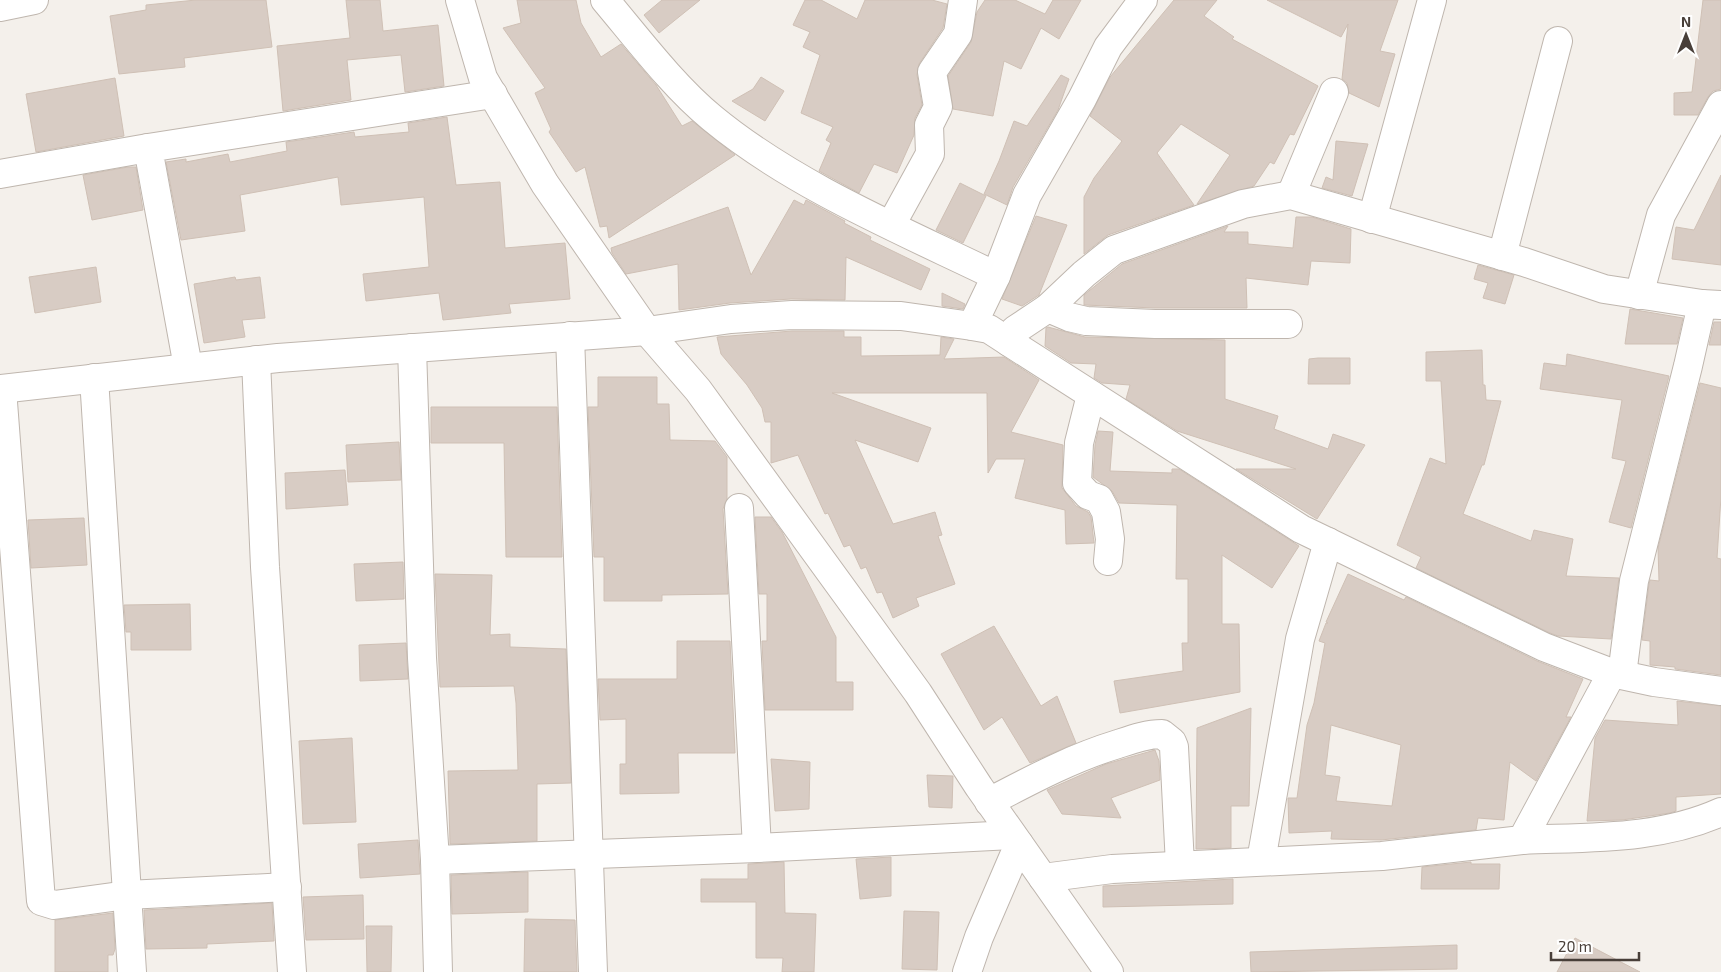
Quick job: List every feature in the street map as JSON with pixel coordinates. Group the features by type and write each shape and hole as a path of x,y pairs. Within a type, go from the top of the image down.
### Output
{"street":[{"path":"0,6 34,0"},
{"path":"460,0 483,78 545,184 648,331 698,390 918,693 989,802 1109,972"},
{"path":"890,226 930,154 930,125 938,107 932,72 958,34 964,0"},
{"path":"972,326 996,276 1027,195 1082,99 1108,47 1143,0"},
{"path":"1372,219 1432,0"},
{"path":"618,4 664,69 710,116 752,149 890,226 996,276"},
{"path":"1502,256 1558,40"},
{"path":"1291,195 1334,92"},
{"path":"0,174 148,148 493,94"},
{"path":"1639,295 1660,215 1721,105"},
{"path":"148,148 188,367"},
{"path":"1009,342 1015,330 1048,308 1084,274 1114,250 1243,204 1291,195 1502,256 1604,290 1711,305 1688,366 1634,581 1617,674 1522,840"},
{"path":"1048,308 1069,317 1086,321 1155,324 1288,324"},
{"path":"287,887 127,895 54,905 46,904 40,897 1,389 256,360 648,331 731,319 792,316 901,316 972,326 988,330 1009,342 1301,529 1544,647 1617,674 1654,682 1721,691"},
{"path":"570,336 594,972"},
{"path":"412,348 422,658 435,860 438,972"},
{"path":"256,360 265,567 292,972"},
{"path":"94,378 132,972"},
{"path":"1091,395 1079,443 1077,483 1088,495 1099,500 1106,512 1110,539 1108,561"},
{"path":"739,508 757,848"},
{"path":"1261,861 1300,639 1328,542"},
{"path":"989,802 1062,764 1084,755 1147,735 1162,734 1172,742 1174,747 1180,866"},
{"path":"1043,878 1112,869 1382,856 1522,840 1659,832 1694,824 1721,812"},
{"path":"435,860 1016,839"},
{"path":"967,972 1016,839"}],"building":[{"path":"196,0 266,0 272,47 184,58 185,67 119,74 110,16 146,10 146,5"},
{"path":"346,0 380,0 383,31 438,25 444,86 405,92 401,55 347,60 351,100 283,111 277,46 350,38"},
{"path":"517,0 576,0 581,23 601,57 621,44 656,85 682,126 692,121 735,155 609,238 607,226 600,227 585,167 576,172 549,132 551,129 535,93 545,88 503,28 521,23"},
{"path":"662,0 700,0 659,33 644,15"},
{"path":"805,0 821,0 857,19 865,0 932,0 947,4 943,28 919,64 917,75 922,105 915,118 914,135 897,173 874,164 859,193 819,171 831,143 826,140 833,127 801,113 820,55 803,47 810,32 793,25"},
{"path":"985,0 1015,0 1045,14 1053,0 1081,0 1059,39 1041,28 1021,69 1004,61 993,116 953,109 948,76 971,42 977,12"},
{"path":"1174,0 1217,0 1204,16 1234,37 1232,39 1318,86 1294,135 1290,134 1274,164 1270,162 1254,186 1197,204 1230,155 1181,124 1157,153 1194,205 1108,235 1084,254 1084,197 1094,178 1122,141 1090,116 1110,77"},
{"path":"1267,0 1398,0 1380,51 1395,54 1379,107 1349,93 1347,83 1342,79 1348,24 1341,37"},
{"path":"1703,0 1721,0 1721,89 1713,91 1698,115 1674,115 1674,93 1692,92"},
{"path":"1061,75 1069,79 1058,110 1013,187 1007,205 984,194 1014,121 1027,126"},
{"path":"761,77 784,91 765,121 732,101 753,89"},
{"path":"115,78 124,136 36,152 26,94"},
{"path":"447,117 456,185 500,182 505,248 565,243 570,299 509,304 511,313 443,320 439,293 366,301 363,274 429,267 424,197 341,205 338,177 240,195 245,231 181,240 166,162 186,159 186,162 228,154 230,162 287,151 286,142 354,132 355,137 409,132 408,123"},
{"path":"1336,141 1368,144 1352,196 1322,188 1326,177 1333,180"},
{"path":"136,167 143,210 92,220 83,175"},
{"path":"1721,175 1721,265 1672,259 1676,227 1694,230"},
{"path":"960,183 986,196 963,243 936,230"},
{"path":"794,200 804,205 806,200 871,237 870,240 930,269 921,290 846,257 845,300 791,299 730,303 679,310 678,264 626,274 612,253 611,248 728,207 751,275"},
{"path":"1036,216 1067,225 1039,295 1022,306 1002,299"},
{"path":"1296,217 1312,217 1351,229 1350,263 1311,261 1308,285 1246,278 1247,308 1155,308 1084,305 1084,295 1122,264 1228,226 1224,232 1248,232 1248,244 1293,248"},
{"path":"1478,265 1514,275 1505,304 1483,298 1488,283 1474,279"},
{"path":"96,267 101,302 35,313 29,277"},
{"path":"235,277 236,280 260,277 265,318 242,320 245,337 204,343 194,284"},
{"path":"942,293 965,304 963,309 942,306"},
{"path":"1630,309 1683,318 1677,344 1625,344"},
{"path":"1714,322 1721,322 1721,345 1709,345"},
{"path":"1046,328 1085,337 1225,340 1225,399 1278,416 1274,429 1328,449 1333,434 1365,445 1317,519 1236,469 1296,469 1177,431 1126,399 1130,385 1102,383 1094,378 1096,364 1071,363 1045,346"},
{"path":"792,331 844,331 844,337 861,337 861,356 940,355 941,337 954,339 944,359 1004,357 1039,380 1011,432 1063,445 1062,488 1076,506 1088,512 1091,517 1094,543 1066,544 1065,510 1015,498 1025,459 996,459 988,473 987,393 832,393 931,428 918,462 855,440 893,524 935,512 942,535 938,536 955,584 916,598 919,606 893,618 882,592 877,593 866,567 861,569 850,545 844,547 828,513 825,514 798,455 771,463 771,422 765,422 762,408 747,385 721,354 717,337"},
{"path":"1482,350 1483,385 1485,385 1486,400 1501,401 1484,465 1482,465 1463,514 1531,541 1534,530 1573,539 1566,576 1619,578 1611,639 1558,636 1550,633 1416,568 1421,557 1397,545 1430,458 1446,464 1441,381 1426,381 1426,352"},
{"path":"1567,354 1669,376 1631,528 1609,522 1626,461 1612,458 1622,400 1540,389 1544,363 1566,366"},
{"path":"1350,358 1350,384 1308,384 1309,359"},
{"path":"598,377 657,377 657,404 669,404 670,440 715,441 727,457 727,499 723,509 728,594 662,595 662,601 604,601 604,557 594,557 588,407 598,407"},
{"path":"1700,383 1721,388 1721,497 1717,558 1721,559 1721,675 1675,669 1675,667 1650,665 1650,641 1642,640 1649,584 1650,580 1659,581 1658,548"},
{"path":"431,407 557,407 562,557 506,557 504,443 431,443"},
{"path":"1098,431 1113,432 1110,471 1172,473 1172,469 1179,469 1299,546 1272,588 1222,555 1222,624 1239,624 1240,692 1120,713 1114,681 1183,671 1182,643 1188,643 1188,579 1176,579 1177,505 1119,503 1112,491 1093,477"},
{"path":"399,442 401,480 348,482 346,445"},
{"path":"345,470 348,505 286,509 285,473"},
{"path":"755,517 771,517 782,532 836,637 836,682 853,682 853,710 765,710 762,641 767,641 767,594 759,594"},
{"path":"84,518 87,565 31,568 28,520"},
{"path":"403,562 404,599 356,601 354,564"},
{"path":"435,574 492,575 490,635 510,634 510,647 566,649 571,783 537,784 537,841 450,844 448,771 518,770 516,703 514,686 440,687"},
{"path":"1348,574 1404,600 1406,597 1537,661 1583,679 1566,717 1571,717 1536,781 1510,762 1504,820 1478,818 1476,830 1381,840 1331,839 1332,831 1289,833 1288,798 1297,798 1307,725 1314,703 1325,643 1319,641 1326,623 1328,623 1326,622","holes":["1331,725 1401,745 1392,806 1336,801 1340,777 1325,775"]},
{"path":"190,604 191,650 131,650 131,632 126,632 124,605"},
{"path":"994,626 1041,706 1057,696 1076,743 1030,763 1002,717 984,730 941,654"},
{"path":"677,641 730,641 735,753 678,753 679,793 620,794 620,764 626,764 626,719 600,720 598,679 677,679"},
{"path":"406,643 408,679 360,681 359,645"},
{"path":"1677,701 1721,706 1721,794 1676,797 1676,811 1670,813 1622,820 1587,821 1595,738 1605,720 1678,725"},
{"path":"1251,708 1249,806 1231,806 1231,848 1196,849 1197,728"},
{"path":"352,738 356,822 303,824 299,741"},
{"path":"1155,750 1159,761 1160,780 1111,798 1121,818 1062,814 1047,790 1106,764"},
{"path":"771,759 810,762 809,809 775,811"},
{"path":"927,775 953,776 952,808 929,807"},
{"path":"418,840 420,874 360,878 358,844"},
{"path":"891,857 891,896 860,899 856,859"},
{"path":"784,862 785,913 816,914 814,972 782,972 783,958 756,958 756,902 701,902 701,879 748,879 748,864"},
{"path":"1471,862 1471,864 1500,864 1499,889 1421,889 1422,867"},
{"path":"528,872 528,912 452,914 451,875"},
{"path":"1233,879 1233,904 1103,907 1103,886"},
{"path":"363,895 364,939 306,940 303,897"},
{"path":"272,903 274,941 207,944 207,948 146,949 144,910"},
{"path":"904,911 939,912 937,970 902,969"},
{"path":"113,913 115,949 113,955 108,955 108,972 55,972 55,920"},
{"path":"525,919 575,920 577,972 524,972"},
{"path":"366,926 392,926 391,972 367,972"},
{"path":"1575,938 1640,972 1557,972"},
{"path":"1457,945 1457,969 1251,972 1250,952"}]}
